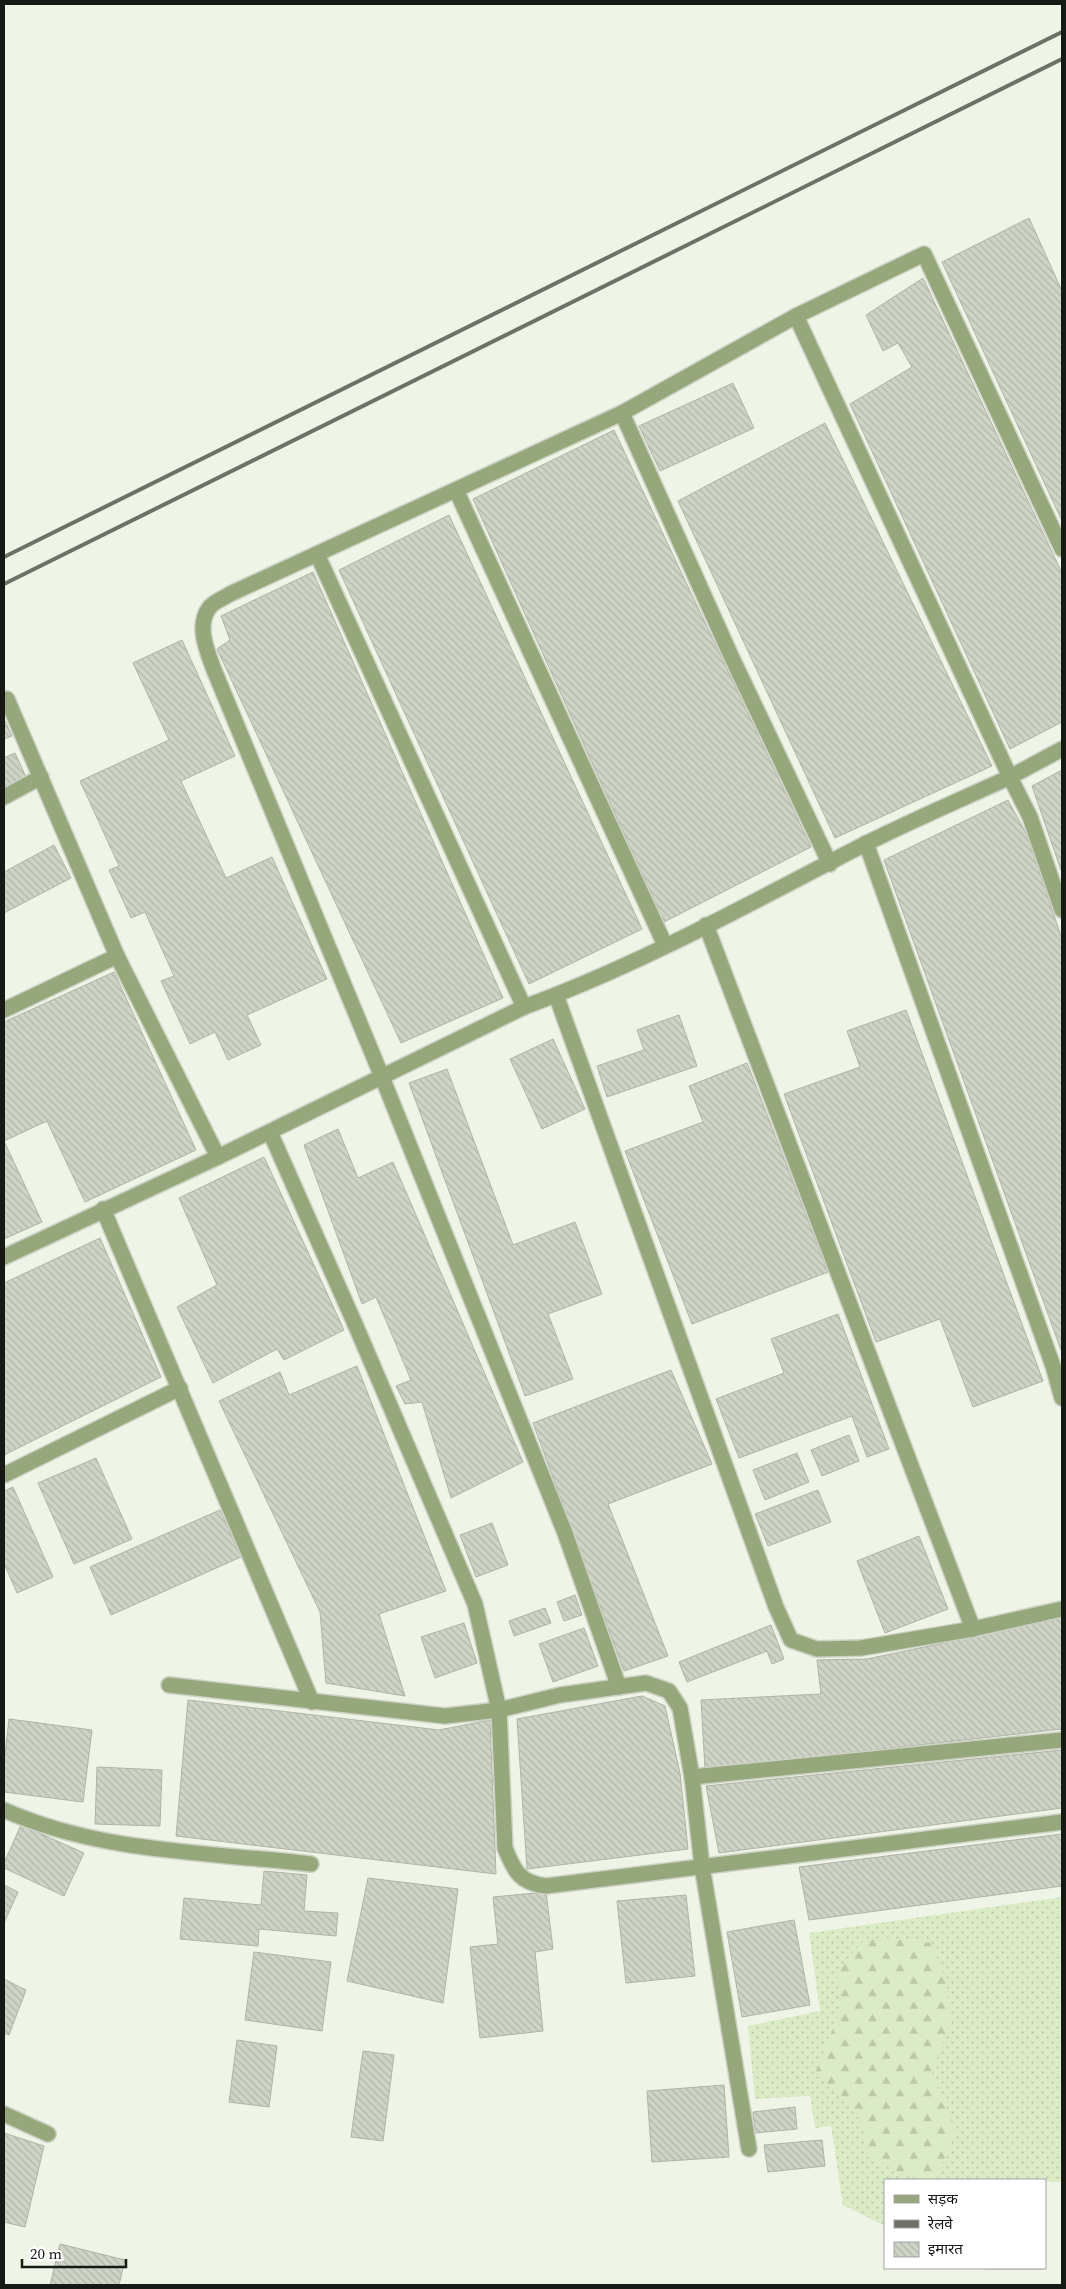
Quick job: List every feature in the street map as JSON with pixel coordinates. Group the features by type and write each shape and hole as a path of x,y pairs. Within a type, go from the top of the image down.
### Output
{"street":[{"path":"619,1687 565,1533 382,1077 214,670 204,641 203,624 210,607 230,594 622,413 796,316 924,254 1062,549"},
{"path":"796,316 1030,817 1062,910"},
{"path":"622,413 732,658 830,864"},
{"path":"456,490 665,945"},
{"path":"317,554 524,1007"},
{"path":"7,699 118,956 218,1157"},
{"path":"4,1257 270,1132 524,1007 556,995 665,945 830,864 866,844 1010,776 1062,749"},
{"path":"4,797 41,777"},
{"path":"866,844 1053,1366 1062,1398"},
{"path":"706,925 973,1630"},
{"path":"4,1010 118,956"},
{"path":"556,995 776,1607 791,1640 817,1649 861,1648 973,1630 1062,1609"},
{"path":"270,1132 475,1604 499,1710 505,1848 519,1876 532,1885 546,1886 1062,1822"},
{"path":"103,1209 312,1702"},
{"path":"4,1475 180,1388"},
{"path":"169,1685 445,1716 499,1710 560,1695 646,1683 669,1691 680,1708 692,1777 702,1866 749,2149"},
{"path":"692,1777 1062,1740"},
{"path":"4,1810 46,1827 119,1844 312,1864"},
{"path":"4,2114 48,2134"}],"green space":[{"path":"1062,1897 1062,2182 1046,2182 1046,2179 884,2179 884,2226 843,2205 831,2126 815,2128 810,2096 755,2099 748,2026 820,2011 809,1933"},
{"path":"885,1938 932,1943 946,1981 950,2022 932,2074 956,2129 936,2179 913,2179 868,2156 862,2123 845,2098 815,2073 840,2011 837,1971 864,1940"}],"building":[{"path":"1029,218 1062,291 1062,521 942,262"},
{"path":"923,278 1062,573 1062,722 1010,749 850,404 912,367 898,343 883,351 866,315"},
{"path":"733,383 754,428 660,471 639,426"},
{"path":"825,423 992,766 835,838 678,501"},
{"path":"614,430 811,847 664,922 473,499"},
{"path":"449,515 642,929 529,984 339,570"},
{"path":"313,572 503,998 401,1043 217,649 230,640 221,616"},
{"path":"182,640 235,756 181,781 226,878 272,857 327,979 247,1015 261,1045 228,1060 215,1032 190,1044 161,981 174,976 145,912 131,918 109,870 119,866 80,781 169,740 133,663"},
{"path":"4,719 12,736 4,739"},
{"path":"15,753 26,777 4,787 4,758"},
{"path":"1062,770 1062,873 1032,786"},
{"path":"1008,800 1027,835 1062,939 1062,1353 884,860"},
{"path":"54,845 71,878 4,913 4,872"},
{"path":"114,972 196,1150 85,1202 47,1121 4,1141 4,1022"},
{"path":"906,1010 1043,1381 973,1407 940,1319 876,1342 784,1094 860,1067 847,1031"},
{"path":"679,1015 697,1066 607,1097 597,1066 644,1050 637,1030"},
{"path":"553,1039 585,1109 542,1129 510,1059"},
{"path":"747,1063 828,1272 692,1324 625,1151 703,1122 689,1086"},
{"path":"447,1069 513,1245 575,1222 602,1294 548,1314 573,1379 525,1396 409,1083"},
{"path":"338,1129 358,1178 393,1162 523,1462 451,1498 422,1402 405,1404 396,1386 411,1380 376,1297 362,1304 304,1145"},
{"path":"4,1141 42,1222 4,1239"},
{"path":"264,1157 344,1330 284,1360 277,1349 213,1383 177,1307 217,1285 179,1198"},
{"path":"100,1238 161,1377 4,1455 4,1283"},
{"path":"838,1314 889,1449 867,1457 852,1416 739,1458 716,1399 784,1373 771,1339"},
{"path":"357,1366 446,1591 379,1614 405,1696 326,1683 320,1612 219,1401 280,1372 289,1395"},
{"path":"671,1370 712,1464 608,1504 668,1656 624,1671 533,1423"},
{"path":"849,1435 859,1461 822,1476 811,1450"},
{"path":"797,1453 809,1482 765,1500 753,1470"},
{"path":"96,1458 132,1539 74,1564 38,1483"},
{"path":"13,1487 53,1577 17,1593 4,1563 4,1491"},
{"path":"818,1490 831,1522 768,1546 755,1514"},
{"path":"220,1510 241,1557 111,1615 90,1567"},
{"path":"492,1523 508,1565 476,1577 460,1535"},
{"path":"919,1536 948,1609 885,1633 857,1561"},
{"path":"575,1595 582,1615 564,1621 557,1602"},
{"path":"545,1608 551,1623 514,1636 509,1621"},
{"path":"1062,1618 1062,1729 705,1769 701,1700 821,1694 817,1660 867,1659"},
{"path":"464,1623 477,1663 435,1678 421,1637"},
{"path":"771,1625 784,1659 772,1664 767,1651 687,1682 679,1662"},
{"path":"584,1628 598,1666 553,1682 539,1644"},
{"path":"642,1696 665,1706 680,1773 688,1849 527,1869 517,1719"},
{"path":"188,1700 439,1730 490,1720 496,1874 176,1836"},
{"path":"9,1719 92,1730 83,1802 4,1792 4,1764"},
{"path":"1062,1750 1062,1808 719,1853 706,1786"},
{"path":"97,1767 162,1770 160,1826 95,1824"},
{"path":"21,1825 84,1853 64,1896 4,1868 4,1863"},
{"path":"1062,1834 1062,1886 809,1920 799,1867"},
{"path":"264,1871 307,1875 304,1911 338,1913 336,1936 259,1929 258,1946 180,1939 184,1898 261,1905"},
{"path":"368,1878 458,1889 443,2003 347,1981"},
{"path":"4,1885 18,1892 4,1923"},
{"path":"546,1892 553,1949 535,1952 543,2031 480,2038 470,1947 498,1944 493,1897"},
{"path":"686,1895 695,1976 626,1983 617,1901"},
{"path":"794,1920 810,2005 742,2017 727,1932"},
{"path":"254,1952 331,1962 322,2031 245,2020"},
{"path":"4,1979 26,1990 9,2035 4,2033"},
{"path":"237,2040 277,2046 269,2107 229,2102"},
{"path":"363,2051 394,2055 383,2141 351,2137"},
{"path":"724,2085 729,2157 652,2162 647,2091"},
{"path":"795,2107 797,2129 755,2133 753,2112"},
{"path":"4,2133 44,2146 25,2227 4,2222"},
{"path":"822,2140 825,2166 768,2172 764,2145"},
{"path":"60,2244 125,2260 119,2285 50,2285"}],"railway":[{"path":"4,557 1062,32"},
{"path":"4,584 1062,59"}]}
